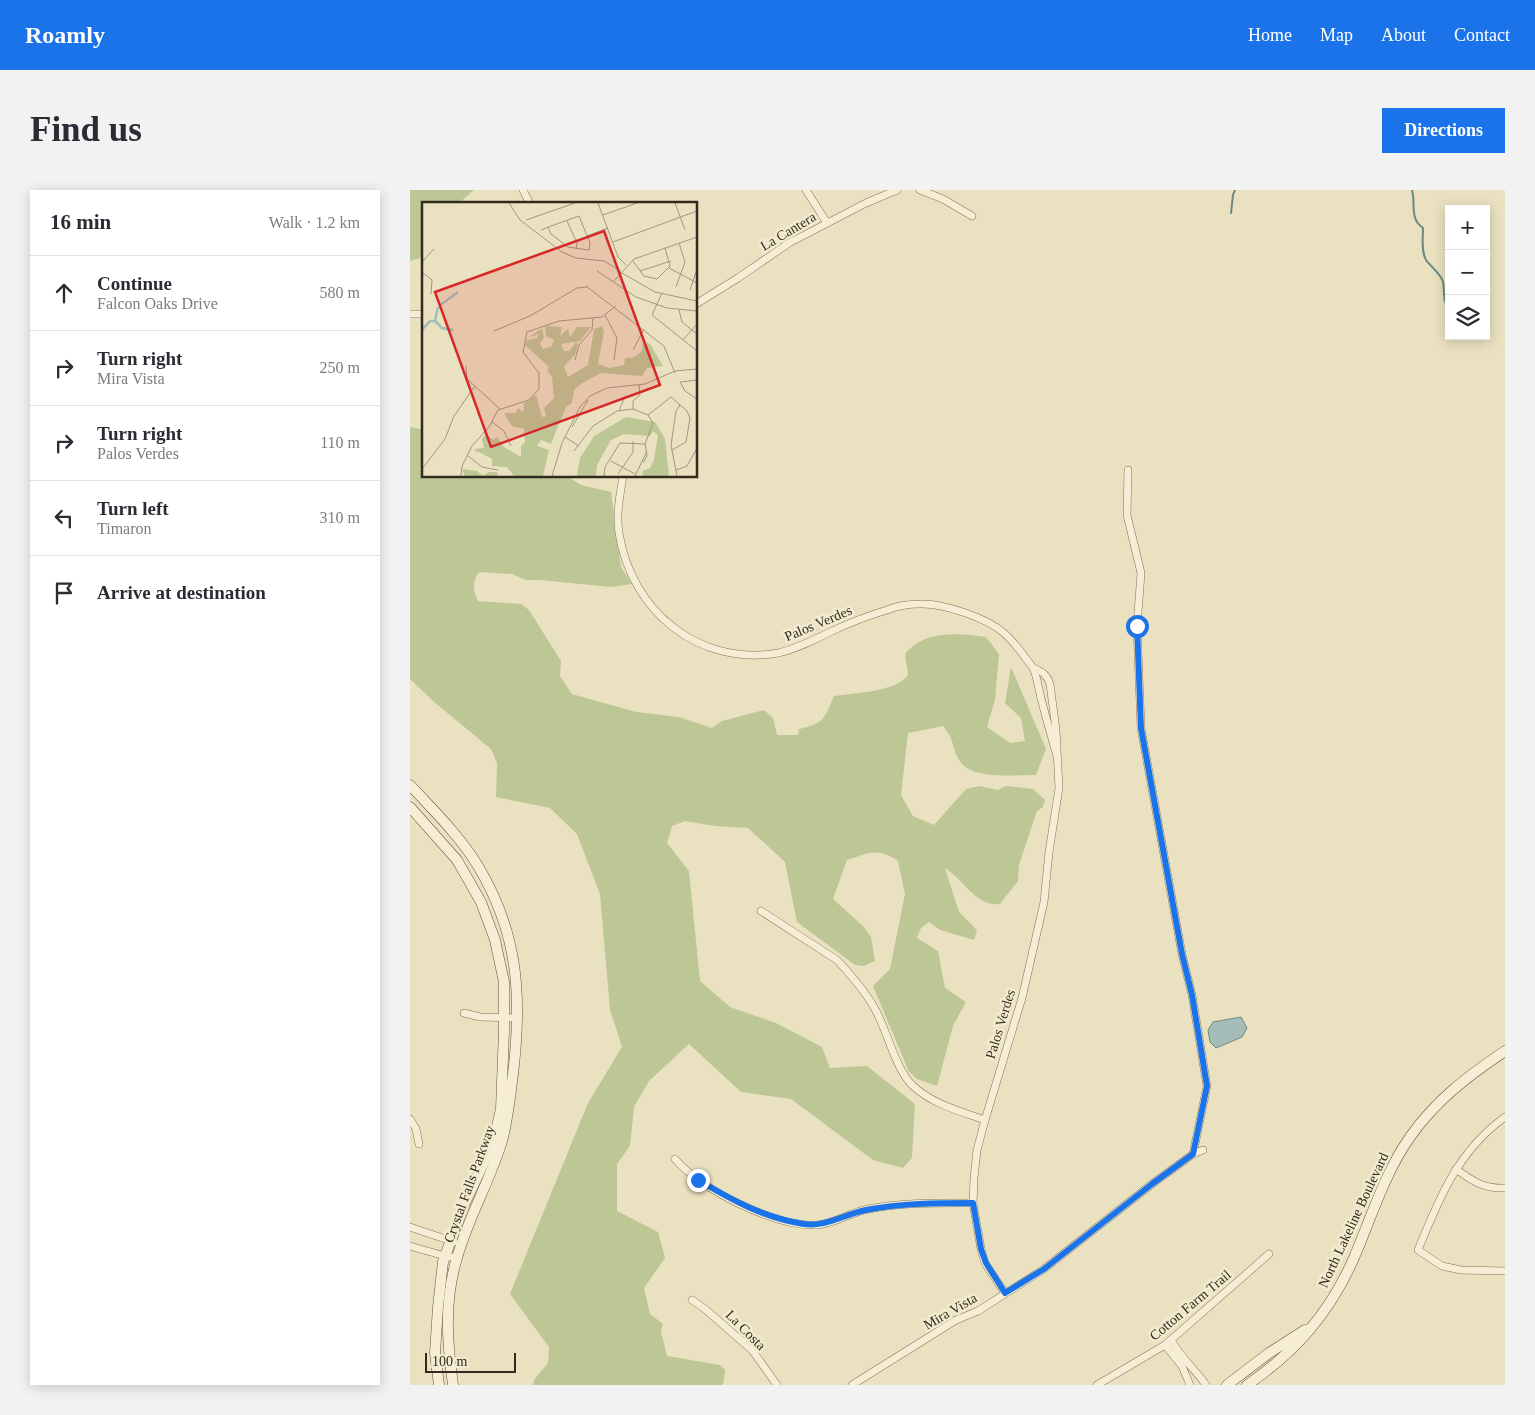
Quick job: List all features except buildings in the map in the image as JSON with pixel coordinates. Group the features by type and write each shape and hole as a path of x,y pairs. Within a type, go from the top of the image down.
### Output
{"street":[{"path":"523,190 529,202"},
{"path":"806,190 827,223"},
{"name":"La Cantera","path":"698,303 790,243 882,195 897,190"},
{"path":"920,190 944,199 972,216"},
{"path":"1128,470 1127,515 1141,573 1137,626 1141,728 1182,954 1192,995 1207,1086 1193,1154"},
{"name":"Palos Verdes","path":"623,478 618,532 629,568 640,592 654,611 672,627 700,643 717,649 747,654 778,653 879,612 911,604 922,603 961,612 994,626 1012,641 1033,668 1057,756"},
{"name":"Palos Verdes","path":"1005,1293 986,1263 981,1249 973,1203 975,1164 985,1120 1022,998 1044,902 1049,852 1059,794 1056,730 1050,684 1048,677 1041,671 1033,668"},
{"name":"Crystal Falls Parkway","path":"410,785 457,837 478,865 493,894 504,922 513,956 516,980 518,1018 508,1115 502,1141 457,1258 447,1319 447,1340 453,1384"},
{"name":"Crystal Falls Parkway","path":"410,807 457,860 482,902 495,940 504,982 501,1109 493,1143 462,1209 445,1256 438,1307 435,1353 439,1385"},
{"path":"761,911 831,956 847,970 875,1009 903,1073 912,1084 933,1101 985,1120"},
{"path":"464,1013 480,1018 518,1018"},
{"name":"North Lakeline Boulevard","path":"1247,1385 1287,1354 1317,1323 1341,1284 1391,1169 1410,1136 1444,1097 1467,1076 1505,1051"},
{"path":"1505,1117 1476,1142 1456,1169 1436,1206 1418,1250 1442,1266 1461,1270 1505,1271"},
{"path":"410,1119 416,1129 419,1144"},
{"name":"Mira Vista","path":"852,1385 956,1320 978,1311 1044,1269 1152,1184 1193,1154 1203,1150"},
{"path":"675,1159 686,1171 740,1204 769,1215 804,1224 819,1225 851,1214 878,1208 922,1203 973,1203"},
{"path":"1456,1169 1480,1186 1493,1189 1505,1188"},
{"path":"410,1227 461,1245"},
{"path":"410,1246 457,1258"},
{"name":"Cotton Farm Trail","path":"1097,1385 1168,1342 1269,1254"},
{"name":"La Costa","path":"692,1300 746,1345 777,1385"},
{"name":"North Lakeline Boulevard","path":"1227,1385 1270,1353 1317,1323"},
{"path":"1168,1342 1182,1366 1190,1385"},
{"path":"1168,1342 1206,1385"},
{"path":"439,1385 453,1384"}],"green space":[{"path":"410,190 474,190 460,202 422,202 422,258 410,261"},
{"path":"410,427 422,430 422,478 570,478 581,485 611,492 621,567 632,584 611,587 526,580 512,574 479,572 474,582 474,590 478,601 521,604 529,610 561,661 560,676 572,694 636,712 679,717 712,728 722,721 764,710 773,718 777,735 798,735 799,729 814,725 822,719 834,696 874,691 902,681 908,675 905,654 922,641 932,637 953,634 986,637 999,654 995,700 987,727 1010,743 1025,741 1021,718 1005,703 1011,667 1046,749 1036,775 1008,776 987,774 969,769 960,762 950,736 943,726 908,733 901,795 913,816 934,825 966,789 979,786 998,790 1006,786 1033,789 1045,800 1043,807 1037,811 1019,865 1018,881 1000,904 991,904 977,897 945,868 959,912 977,930 974,940 940,930 929,922 921,928 917,938 938,951 945,988 966,1002 953,1026 937,1086 917,1079 909,1072 873,986 890,969 905,894 898,861 878,853 847,860 833,899 863,926 871,937 875,961 864,966 855,965 797,922 785,862 748,828 715,826 685,821 672,826 667,843 689,871 700,981 730,1007 776,1023 822,1047 830,1068 867,1066 915,1104 912,1158 903,1168 873,1160 791,1099 741,1092 689,1044 649,1081 634,1107 630,1146 617,1164 617,1211 658,1232 665,1258 644,1288 650,1314 663,1324 661,1331 667,1356 720,1365 725,1370 722,1385 533,1385 534,1380 548,1363 549,1347 510,1294 588,1103 622,1047 610,1010 600,894 577,834 550,808 496,797 497,763 491,749 433,701 410,679"}],"water":[{"path":"1241,1017 1247,1028 1242,1037 1216,1048 1210,1042 1208,1030 1213,1022"}],"waterway":[{"path":"1231,213 1235,190"},
{"path":"1412,190 1414,216 1423,228 1423,253 1426,260 1442,279 1445,300"}],"route":[{"path":"698,1180 747,1208 804,1224 819,1225 851,1214 878,1208 922,1203 973,1203 981,1249 986,1263 1005,1293 1044,1269 1193,1154 1207,1086 1200,1035 1182,954 1141,728 1137,626"}]}
